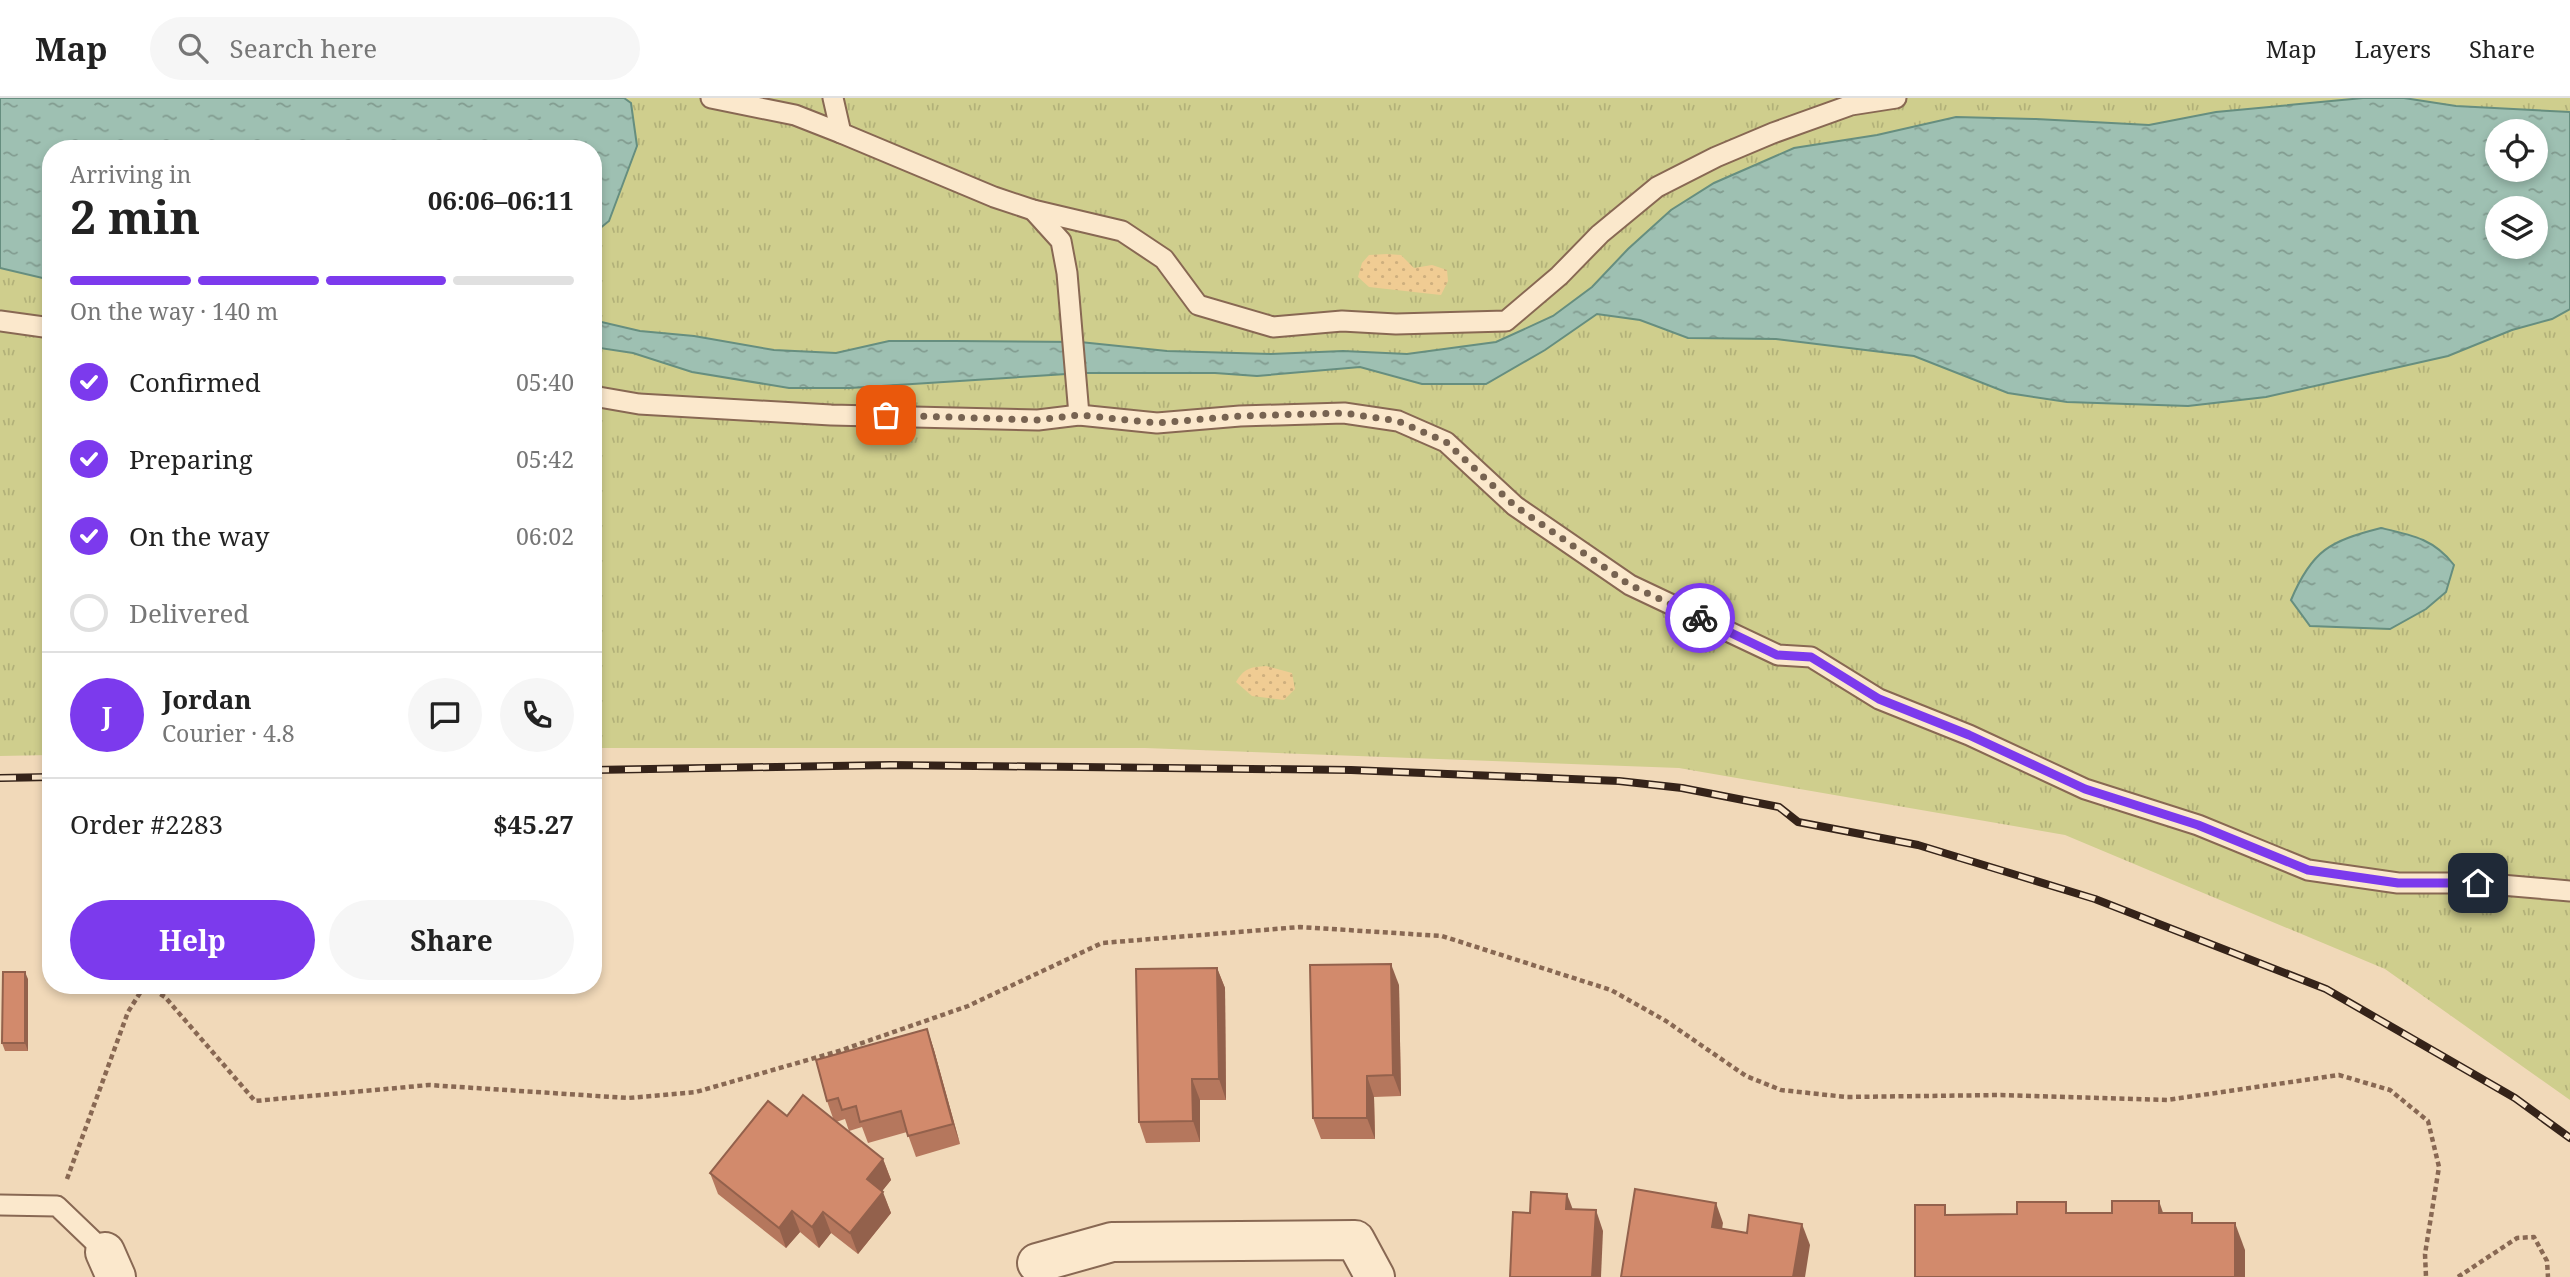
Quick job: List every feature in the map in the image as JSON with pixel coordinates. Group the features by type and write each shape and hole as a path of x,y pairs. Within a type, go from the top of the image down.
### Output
{"street":[{"path":"1037,1263 1112,1242 1355,1240 1375,1277"}],"lane":[{"path":"710,98 795,116 1033,211 1122,231 1164,259 1198,305 1273,327 1342,321 1396,324 1506,321 1559,276 1600,234 1657,187 1716,157 1773,133 1851,104 1896,98"},
{"path":"833,98 841,133"},
{"path":"1033,211 1061,241 1070,302 1079,415"},
{"path":"0,321 42,327"},
{"path":"602,398 639,404 831,415 1038,420 1079,415 1157,423 1240,416 1344,413 1398,421 1446,442 1515,506 1630,585 1777,655 1811,657 1879,699 1969,735 2085,789 2198,825 2308,870 2398,883 2478,883 2570,891"},
{"path":"0,1206 57,1206 110,1265"}],"path":[{"path":"160,994 255,1101 429,1085 628,1098 696,1092 839,1051 968,1006 1102,943 1300,927 1442,936 1611,990 1665,1021 1746,1076 1781,1090 1846,1097 2001,1095 2167,1100 2339,1075 2390,1090 2428,1121 2439,1167 2425,1254 2426,1277"},
{"path":"57,1206 128,1012 140,994"},
{"path":"2458,1277 2517,1238 2534,1237 2547,1261 2548,1277"}],"green space":[{"path":"0,98 2570,98 2570,1100 2385,969 2065,835 1679,768 1145,748 602,748 602,140 42,140 42,755 0,756"}],"sand":[{"path":"1369,255 1401,255 1414,268 1432,265 1447,270 1448,281 1441,295 1369,287 1358,277 1362,263"},
{"path":"1266,666 1292,673 1295,689 1284,700 1252,696 1236,682 1248,669"}],"water":[{"path":"0,98 624,98 631,103 637,146 609,221 602,227 602,140 42,140 42,278 0,268"},
{"path":"2363,98 2404,98 2456,106 2570,112 2570,309 2552,319 2512,330 2448,356 2266,397 2188,406 2067,402 2008,393 1914,356 1776,339 1688,338 1640,320 1597,314 1545,350 1486,384 1422,384 1360,367 1257,376 1215,373 1082,373 850,388 789,388 692,372 633,353 602,348 602,322 640,331 694,336 774,350 836,353 889,341 1080,342 1167,351 1271,354 1343,351 1407,354 1496,342 1553,316 1592,287 1671,210 1714,183 1794,148 1877,135 1956,117 2149,125 2216,112"},
{"path":"2381,528 2422,539 2439,549 2454,565 2446,592 2426,609 2390,629 2310,626 2291,600 2307,569 2325,550 2336,543"}],"building":[{"path":"1391,964 1393,1075 1367,1076 1367,1118 1313,1118 1310,965"},
{"path":"1217,968 1219,1079 1192,1079 1193,1121 1139,1122 1136,969"},
{"path":"3,972 25,972 25,1043 2,1043"},
{"path":"927,1029 953,1124 908,1136 901,1111 860,1122 856,1106 842,1110 838,1098 827,1101 816,1060"},
{"path":"803,1095 883,1159 867,1179 883,1192 850,1233 823,1212 812,1227 792,1211 779,1228 710,1173 768,1101 787,1116"},
{"path":"1635,1189 1716,1203 1712,1227 1747,1233 1749,1215 1802,1224 1793,1277 1621,1277"},
{"path":"1531,1192 1567,1194 1566,1209 1596,1210 1592,1277 1510,1277 1513,1212 1530,1213"},
{"path":"2112,1201 2159,1201 2159,1213 2192,1213 2192,1223 2235,1223 2235,1277 1915,1277 1915,1205 1945,1205 1945,1215 2017,1214 2017,1202 2066,1202 2066,1213 2112,1213"}],"railway":[{"path":"602,770 890,765 1351,770 1619,781 1682,788 1779,807 1798,822 1918,845 2095,899 2326,989 2515,1098 2570,1138"},
{"path":"0,778 42,777"}],"way so far":[{"path":"886,415 1038,420 1079,415 1157,423 1240,416 1344,413 1398,421 1446,442 1515,506 1630,585 1700,618"}],"route":[{"path":"1700,618 1777,655 1811,657 1879,699 1969,735 2085,789 2198,825 2308,870 2398,883 2478,883"}]}
